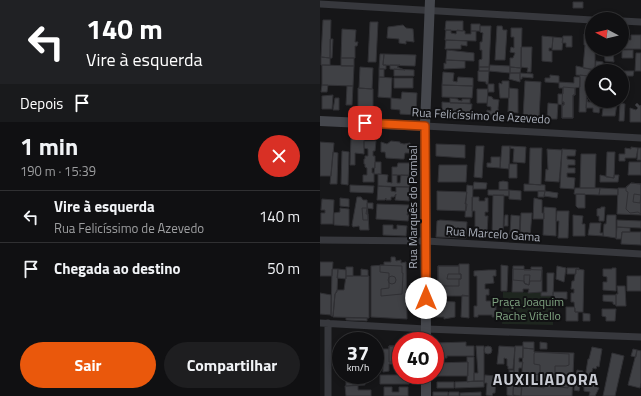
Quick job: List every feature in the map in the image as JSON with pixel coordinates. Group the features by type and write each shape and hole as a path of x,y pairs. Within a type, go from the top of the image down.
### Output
{"street":[{"name":"Rua Marquês do Pombal","path":"426,330 425,126 430,0"},
{"path":"320,4 429,12 585,20"},
{"path":"629,21 641,22"},
{"name":"Rua Felicíssimo de Azevedo","path":"320,121 641,138"},
{"name":"Rua Marcelo Gama","path":"320,240 426,241 641,254"},
{"path":"320,323 426,330 641,337"},
{"path":"328,323 328,396"},
{"path":"426,384 426,396"}],"green space":[{"name":"Praça Joaquim Rache Vitello","path":"503,292 553,293 553,325 502,324"}],"building":[{"path":"573,2 583,2 583,8 573,8"},
{"path":"323,20 331,20 330,58 321,57"},
{"path":"446,21 463,21 463,31 445,30"},
{"path":"370,22 378,22 376,62 368,62"},
{"path":"471,24 480,24 480,31 471,31"},
{"path":"403,25 406,28 413,29 414,42 406,41 406,44 399,43 399,39 387,38 388,27"},
{"path":"480,26 491,26 489,67 479,67 479,60 482,59 480,42 482,42 483,33 480,32"},
{"path":"497,26 502,26 503,30 507,30 505,60 495,60"},
{"path":"511,28 522,28 521,68 510,67 510,58 513,58 515,53 510,52 511,47 514,48 514,37 511,37"},
{"path":"342,29 356,30 355,42 358,42 357,46 355,46 355,58 341,58"},
{"path":"446,30 451,30 451,33 456,34 457,30 465,31 465,34 471,34 471,31 476,31 476,41 445,40"},
{"path":"585,34 585,45 584,45"},
{"path":"631,35 641,35 641,49 629,49 629,40 631,40"},
{"path":"542,36 553,37 552,48 549,48 549,51 552,51 552,62 542,61"},
{"path":"563,36 572,36 572,47 566,47 566,43 562,43"},
{"path":"553,37 563,38 562,50 552,50"},
{"path":"330,39 333,39 332,58 330,58"},
{"path":"446,40 467,41 467,46 461,45 461,49 445,49"},
{"path":"585,45 585,56 595,56 595,64 585,64 585,68 583,68"},
{"path":"521,47 532,47 531,72 527,72 528,68 521,67"},
{"path":"447,50 474,53 474,61 446,60"},
{"path":"629,50 633,50 633,58 622,58 622,56 629,56"},
{"path":"636,53 641,53 641,71 635,71"},
{"path":"380,54 384,54 383,65 386,65 386,69 379,69"},
{"path":"384,54 416,55 415,66 383,65"},
{"path":"605,56 614,56 614,62 605,61"},
{"path":"321,57 330,58 330,65 321,65"},
{"path":"341,58 354,58 354,66 341,66"},
{"path":"446,60 465,61 465,68 444,69 444,63 446,64"},
{"path":"596,61 603,62 603,64 596,64"},
{"path":"322,65 354,66 353,86 322,85"},
{"path":"390,65 400,65 397,67 405,70 390,69"},
{"path":"490,65 510,66 510,73 489,71"},
{"path":"576,66 585,68 585,76 576,75"},
{"path":"360,67 373,68 372,89 359,88"},
{"path":"479,67 489,67 489,71 479,71"},
{"path":"510,67 521,68 520,73 510,73"},
{"path":"379,69 384,69 384,77 379,77"},
{"path":"394,69 414,70 414,76 394,76"},
{"path":"478,71 489,71 488,84 486,84 486,82 478,81"},
{"path":"629,71 634,71 633,76 629,76"},
{"path":"443,72 454,73 453,81 457,82 458,77 473,78 473,86 442,85"},
{"path":"510,73 520,73 520,82 509,79"},
{"path":"520,73 533,74 533,78 522,77 522,79 520,79"},
{"path":"550,75 559,76 559,83 545,82 545,78 550,78"},
{"path":"580,75 585,76 586,108 586,112 579,112"},
{"path":"379,77 392,78 391,98 378,97"},
{"path":"574,77 580,77 580,87 575,88 575,95 573,95 573,118 562,118 562,105 558,104 558,94 563,94 563,88 559,88 559,82 574,83"},
{"path":"394,78 413,78 413,88 394,88"},
{"path":"502,81 509,81 509,98 500,98 499,83 502,84"},
{"path":"525,81 541,82 539,118 523,118"},
{"path":"488,84 494,84 494,92 488,92"},
{"path":"322,85 328,85 327,92 321,92"},
{"path":"442,85 473,86 472,98 442,97"},
{"path":"347,86 353,86 352,105 346,105"},
{"path":"563,87 575,88 575,95 573,95 573,118 562,118 562,105 564,105 564,102 562,102"},
{"path":"358,88 373,89 373,110 358,111"},
{"path":"509,88 518,89 518,113 508,112"},
{"path":"477,89 488,89 487,103 477,103"},
{"path":"402,92 417,93 416,115 400,114 400,110 391,109 391,98 401,99"},
{"path":"333,95 332,109 322,109 322,96"},
{"path":"488,96 499,100 499,117 487,117 487,110 491,111 491,107 487,106"},
{"path":"335,98 339,98 339,110 333,110"},
{"path":"450,98 462,101 462,99 470,99 470,103 450,103"},
{"path":"442,102 472,104 471,116 442,115"},
{"path":"548,103 558,104 557,119 547,119"},
{"path":"637,103 640,106 641,105 641,122 630,122 630,108 636,110 638,108 635,105"},
{"path":"593,108 600,108 599,113 593,112"},
{"path":"603,108 616,108 615,116 602,116"},
{"path":"620,108 625,108 624,121 619,121"},
{"path":"351,138 364,139 364,154 355,153 355,165 350,165"},
{"path":"364,141 376,141 375,151 373,151 373,156 375,156 375,168 372,168 372,173 374,173 374,182 363,182 363,175 367,175 367,168 364,164 364,159 365,156 368,156 368,149 364,148"},
{"path":"391,141 404,144 410,143 410,153 405,153 404,159 386,158 385,152 381,152 381,142 387,144"},
{"path":"320,142 334,143 331,176 320,176"},
{"path":"436,144 465,145 465,158 436,156"},
{"path":"476,146 484,146 482,178 474,177"},
{"path":"502,146 510,146 509,169 500,168"},
{"path":"510,146 526,147 525,163 513,162 514,149 510,148"},
{"path":"631,147 638,148 636,158 625,158 625,161 619,161 619,154 625,154 625,148 631,149"},
{"path":"530,148 542,148 541,185 529,184"},
{"path":"638,148 641,148 641,160 637,160"},
{"path":"547,149 562,150 559,182 545,181 546,169 548,170"},
{"path":"562,149 576,150 575,156 567,156 567,159 575,160 575,165 568,165 568,168 575,168 575,173 567,173 567,177 575,178 574,189 560,188"},
{"path":"342,151 349,152 348,185 341,184"},
{"path":"333,152 338,153 337,184 330,184"},
{"path":"607,152 615,152 614,178 606,177"},
{"path":"581,154 596,154 595,188 580,188"},
{"path":"491,157 500,157 500,168 487,167 487,163 491,163"},
{"path":"375,162 381,162 381,174 374,174"},
{"path":"629,162 641,162 641,175 628,175"},
{"path":"398,163 410,163 409,175 392,175 392,167 397,167"},
{"path":"509,164 517,164 517,178 509,178"},
{"path":"439,165 467,165 466,182 438,182"},
{"path":"378,174 388,175 387,182 392,183 392,175 397,175 397,183 400,183 401,175 410,176 409,187 378,186"},
{"path":"600,175 614,178 614,175 619,175 618,182 600,182"},
{"path":"474,182 487,183 486,189 473,189"},
{"path":"499,182 508,182 508,190 499,190"},
{"path":"631,183 641,184 641,215 617,214 618,188 626,188"},
{"path":"631,183 641,184 641,214 638,212 630,213 626,209 628,192 626,191 626,187"},
{"path":"524,184 545,185 545,191 524,191"},
{"path":"350,185 374,186 373,193 350,192"},
{"path":"467,185 473,186 472,217 465,217"},
{"path":"378,186 391,187 391,191 396,192 396,187 409,187 409,201 395,200 396,194 394,197 391,197 391,200 386,200 386,198 385,200 377,200"},
{"path":"575,188 600,188 599,195 574,194"},
{"path":"600,188 618,189 618,195 599,195"},
{"path":"488,190 509,190 509,196 488,195"},
{"path":"509,190 521,191 521,200 509,199"},
{"path":"437,191 467,192 465,204 467,204 466,211 437,210"},
{"path":"538,191 545,191 544,197 538,197"},
{"path":"545,191 558,193 557,198 544,196"},
{"path":"576,194 585,194 585,208 578,208 576,206"},
{"path":"634,194 641,195 640,203 633,202"},
{"path":"493,195 504,195 503,236 492,235"},
{"path":"357,197 367,200 369,230 360,230 359,226 353,227 352,225"},
{"path":"472,197 479,197 479,201 485,201 485,198 488,198 488,212 485,212 485,216 488,216 487,233 475,233 475,211 472,211"},
{"path":"340,198 349,199 349,207 340,206"},
{"path":"534,198 542,200 542,213 544,213 544,219 533,219"},
{"path":"322,199 334,200 333,224 321,224 321,213 325,213 325,210 321,210"},
{"path":"367,203 373,203 373,209 367,208"},
{"path":"377,204 409,205 407,215 409,215 408,221 376,219"},
{"path":"544,207 556,208 556,236 543,235"},
{"path":"605,207 604,221 599,221 599,216 597,216 597,209"},
{"path":"340,208 349,209 349,226 334,225 334,213 340,212"},
{"path":"362,208 367,208 366,214 368,214 368,220 363,220"},
{"path":"557,211 569,211 568,238 558,238 559,221 556,221"},
{"path":"521,213 532,213 530,237 520,235"},
{"path":"505,215 508,215 508,226 504,226"},
{"path":"511,215 520,216 519,236 508,235 508,233 510,233"},
{"path":"573,215 583,216 582,224 585,224 585,236 573,236"},
{"path":"607,215 616,215 616,238 603,236 604,224 606,224"},
{"path":"617,220 641,221 641,228 617,227"},
{"path":"437,221 467,222 466,238 436,237"},
{"path":"590,223 601,223 600,233 603,233 603,236 588,235"},
{"path":"383,225 393,225 393,229 397,229 397,225 407,226 406,236 383,235"},
{"path":"617,227 630,228 630,232 622,232 621,239 616,239"},
{"path":"622,232 641,232 641,245 621,244"},
{"path":"391,257 395,257 396,261 401,260 401,263 406,262 407,319 371,317 371,266 384,265 384,262 391,262"},
{"path":"320,262 333,262 332,276 320,276"},
{"path":"459,264 469,264 469,296 442,296 442,286 438,286 438,266 459,266"},
{"path":"380,265 402,266 402,294 381,296 381,289 389,288 389,273 380,272"},
{"path":"501,265 508,266 507,291 501,291"},
{"path":"438,266 459,266 459,274 461,274 461,279 459,279 459,286 438,286"},
{"path":"513,266 524,266 524,270 531,270 531,267 542,267 542,292 528,293 529,289 523,289 523,292 512,292"},
{"path":"557,266 566,268 564,282 556,279"},
{"path":"346,267 353,267 353,276 346,276"},
{"path":"567,268 579,268 579,270 576,269 576,274 567,274"},
{"path":"616,268 616,291 603,290 603,282 607,282 607,277 603,276 603,269"},
{"path":"332,269 338,269 337,292 335,294 333,316 331,316"},
{"path":"338,269 346,270 346,279 337,278"},
{"path":"361,269 368,270 368,276 361,276"},
{"path":"513,269 542,270 541,281 530,281 529,285 525,284 524,281 513,280"},
{"path":"576,269 584,270 583,312 575,312 574,302 571,302 571,293 574,293 574,289 571,289 572,281 574,281"},
{"path":"496,270 496,276 493,276 494,283 485,284 485,289 489,289 489,295 486,295 486,301 494,301 494,306 496,306 496,317 492,317 492,315 478,315 478,317 474,317 474,306 477,306 477,276 474,276 474,271"},
{"path":"547,273 554,273 553,296 541,296 541,292 547,292"},
{"path":"448,274 461,274 461,279 447,279"},
{"path":"524,275 530,275 529,285 524,283"},
{"path":"346,276 369,276 369,318 333,317 335,294 337,290 344,290"},
{"path":"392,276 395,277 395,283 392,284 389,283 388,280 389,277"},
{"path":"627,276 641,276 641,291 627,291"},
{"path":"617,286 625,286 626,306 616,306 616,294 618,294"},
{"path":"553,292 567,292 567,299 560,299 558,305 553,305"},
{"path":"320,293 331,295 331,315 320,314"},
{"path":"462,295 469,296 469,318 461,317"},
{"path":"603,295 616,295 616,305 613,304 613,302 603,301"},
{"path":"439,301 455,302 455,317 444,319 444,317 435,317 435,306 439,306"},
{"path":"566,307 575,308 575,312 578,312 578,321 566,321"},
{"path":"602,309 616,309 615,321 606,321 606,317 602,316"},
{"path":"583,313 590,314 590,321 583,321"},
{"path":"346,318 367,318 367,321 346,320"},
{"path":"466,342 466,346 474,346 474,356 447,356 447,358 444,358 444,343"},
{"path":"523,342 534,342 534,349 523,348"},
{"path":"540,342 547,343 547,349 540,349"},
{"path":"389,346 392,346 392,362 389,362"},
{"path":"389,346 392,346 392,364 389,364 389,371 384,372 384,349 389,349"},
{"path":"476,346 484,346 484,381 474,381 474,373 478,373"},
{"path":"488,346 491,347 491,353 488,354 485,353 484,350 485,347"},
{"path":"499,346 515,347 513,369 508,369 507,359 504,358 504,364 497,364"},
{"path":"515,346 523,346 523,358 519,358 519,362 523,362 522,368 519,368 518,377 522,377 522,383 518,382 517,387 522,387 521,396 513,395"},
{"path":"592,347 602,349 599,367 597,366 596,369 593,368 592,371 591,384 597,384 597,387 599,388 595,396 589,396 590,392 584,391 582,383 584,384 588,359"},
{"path":"523,348 534,349 534,352 574,353 572,396 521,396"},
{"path":"633,349 637,350 636,357 631,356"},
{"path":"637,350 641,351 640,388 628,385"},
{"path":"535,352 569,354 569,365 555,366 555,375 567,376 569,380 568,388 544,385 544,388 533,386 533,375 540,374 540,365 534,364"},
{"path":"612,353 624,356 615,396 603,396"},
{"path":"467,357 474,357 474,381 467,382 468,362"},
{"path":"468,362 468,376 444,376 444,363"},
{"path":"509,370 514,370 513,396 507,395 507,383 510,383"},
{"path":"577,370 583,371 579,391 574,390"},
{"path":"384,375 392,375 392,384 384,384"},
{"path":"485,375 496,376 495,393 493,393 492,396 486,395 487,383 484,383"},
{"path":"484,381 484,387 455,388 455,382"},
{"path":"454,382 454,388 437,388 437,384"},
{"path":"346,384 365,385 346,386"},
{"path":"358,385 358,390 371,390 371,396 346,396 345,386"},
{"path":"384,387 392,387 392,392 399,392 399,387 408,387 408,396 384,396"},
{"path":"433,392 448,392 448,396 433,396"},
{"path":"449,392 459,392 459,396 448,396"},
{"path":"481,392 481,396 460,396 460,393"}],"district":[{"name":"AUXILIADORA","path":"546,379"}],"route":[{"path":"365,123 425,126 426,298"}]}
